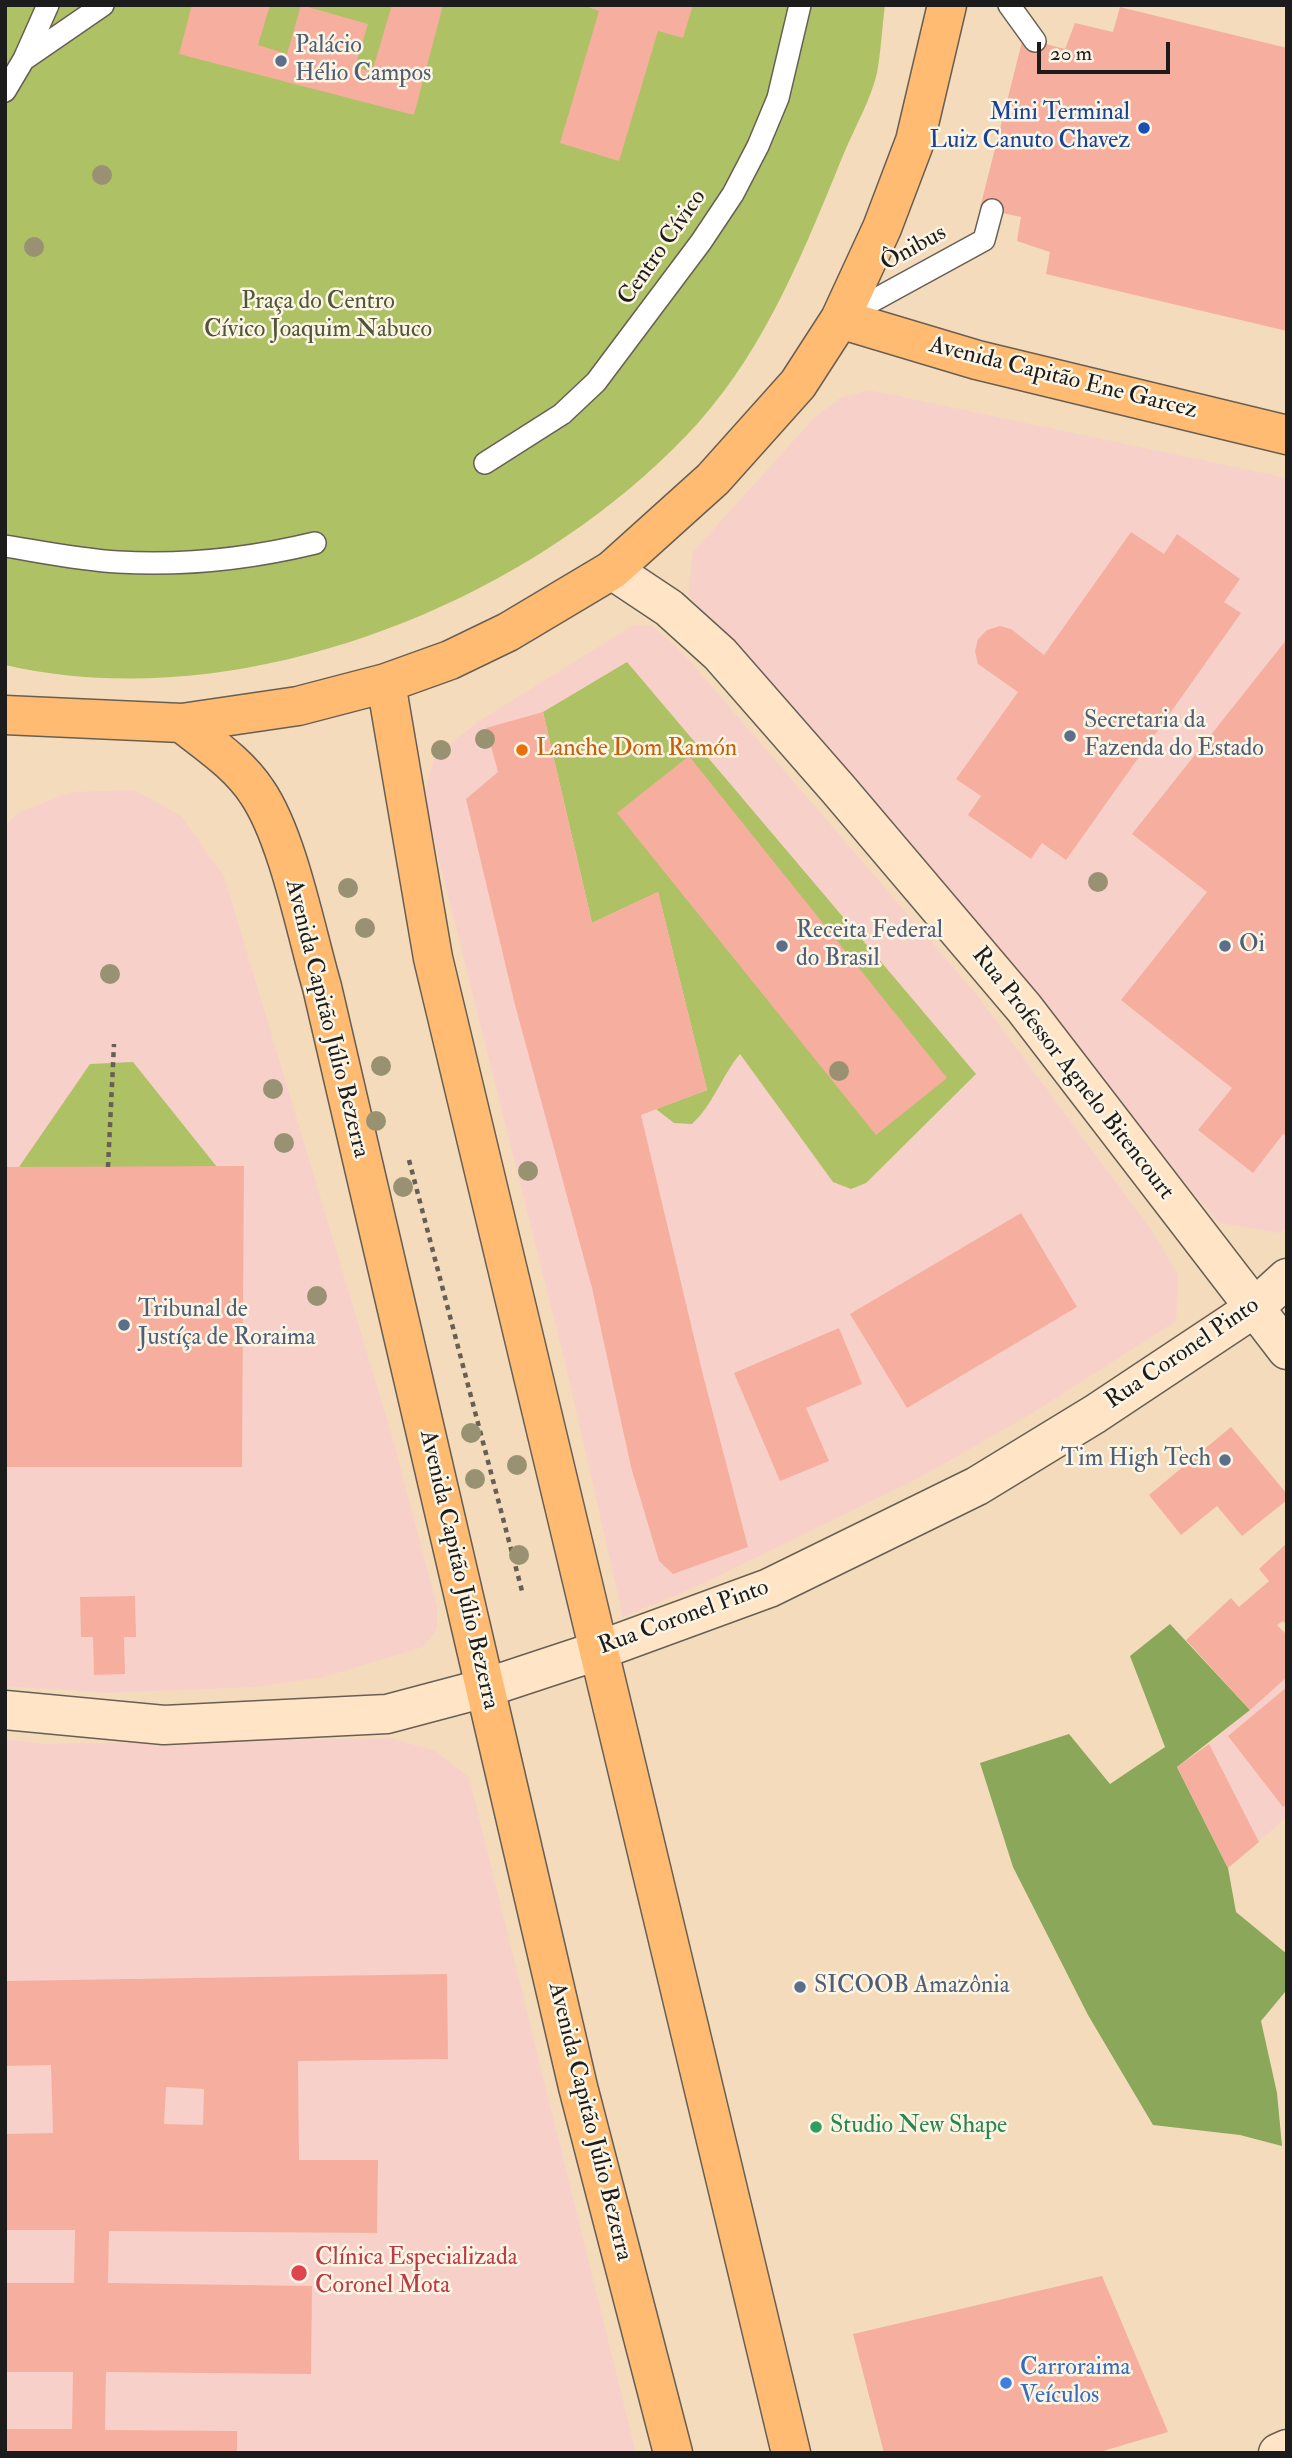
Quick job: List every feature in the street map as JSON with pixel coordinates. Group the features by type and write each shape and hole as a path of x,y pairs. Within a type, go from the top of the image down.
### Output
{"main road":[{"path":"5,715 182,723 298,706 386,682 450,660 508,632 612,570 713,479 798,384 841,319 882,228 915,141 947,5"},
{"name":"Avenida Capitão Ene Garcez","path":"841,319 976,360 1287,435"},
{"path":"386,682 433,958 791,2453"},
{"name":"Avenida Capitão Júlio Bezerra","path":"182,723 232,762 257,791 274,821 322,986 578,2087 673,2453"}],"street":[{"name":"Rua Professor Agnelo Bitencourt","path":"612,570 669,608 720,654 839,790 1024,1008 1287,1350"},
{"name":"Rua Coronel Pinto","path":"5,1710 164,1724 387,1714 485,1688 597,1651 769,1588 977,1486 1095,1414 1253,1309 1287,1278"},
{"path":"1278,2453 1287,2449"}],"lane":[{"path":"5,91 24,59 48,5"},
{"path":"24,59 103,5"},
{"name":"Centro Cívico","path":"485,463 562,414 596,382 701,242 733,194 758,146 778,98 800,5"},
{"path":"1009,5 1035,41"},
{"name":"Ônibus","path":"841,319 984,240 992,210"},
{"path":"5,546 115,562 165,564 217,562 316,543"}],"path":[{"path":"108,1167 114,1044"},
{"path":"407,1151 522,1591"}],"shaded area":[{"path":"869,390 1287,478 1287,1227 1279,1233 1219,1223 688,594 693,552 814,418 840,398"},
{"path":"651,625 683,653 976,994 1150,1228 1178,1274 1176,1321 1031,1414 917,1479 693,1588 623,1617 567,1371 423,796 435,756 476,723 632,626"},
{"path":"134,790 181,816 224,876 394,1443 437,1607 437,1629 423,1647 324,1677 256,1687 105,1693 5,1686 5,827 17,813 72,792"},
{"path":"1287,1677 1287,1817 1228,1868 1177,1767 1209,1744"},
{"name":"Clínica Especializada Coronel Mota","path":"391,1738 435,1751 469,1777 636,2453 5,2453 5,1739 45,1744"}],"green space":[{"name":"Praça do Centro Cívico Joaquim Nabuco","path":"5,5 885,5 877,73 871,93 783,294 745,361 723,393 698,423 632,487 555,544 471,592 381,631 287,660 191,675 97,678 5,665"},
{"path":"627,662 976,1074 866,1183 851,1189 833,1182 740,1054 706,1108 692,1124 674,1123 656,1109 707,1090 658,892 592,923 543,712"},
{"path":"133,1062 217,1167 19,1167 90,1064"},
{"path":"1170,1624 1250,1710 1177,1767 1228,1868 1236,1912 1287,1954 1285,1992 1261,2021 1277,2093 1282,2146 1240,2135 1153,2125 1088,2015 1013,1867 980,1763 1069,1734 1110,1784 1165,1747 1130,1656"}],"building":[{"name":"Palácio Hélio Campos","path":"192,5 270,5 258,45 287,54 301,5 368,24 355,67 372,72 392,5 443,5 414,115 179,54"},
{"path":"583,5 693,5 683,38 658,31 619,161 560,143 599,11"},
{"name":"Mini Terminal Luiz Canuto Chavez","path":"1120,7 1287,48 1287,331 1046,274 1050,252 1017,241 1021,217 980,208 1023,38 1065,49 1075,23 1113,32"},
{"name":"Secretaria da Fazenda do Estado","path":"1131,532 1164,554 1177,534 1240,579 1224,602 1241,613 1066,860 1042,843 1031,859 968,815 981,796 956,779 1018,692 978,664 975,651 978,639 987,630 1000,626 1011,629 1044,655"},
{"name":"Oi","path":"1287,639 1287,1136 1283,1134 1253,1173 1198,1130 1232,1088 1121,1000 1207,892 1132,834"},
{"path":"543,712 592,923 658,892 707,1090 641,1115 703,1375 748,1547 673,1574 659,1561 631,1467 592,1288 515,1005 466,799 498,772 486,728"},
{"name":"Receita Federal do Brasil","path":"689,756 947,1078 876,1135 617,813"},
{"name":"Tribunal de Justíça de Roraima","path":"244,1166 242,1467 5,1467 5,1167"},
{"path":"1021,1213 1077,1307 907,1408 850,1314"},
{"path":"839,1328 862,1384 806,1408 829,1461 780,1481 734,1373"},
{"name":"Tim High Tech","path":"1231,1427 1287,1494 1287,1500 1242,1536 1217,1506 1181,1535 1149,1495"},
{"path":"1287,1543 1287,1625 1283,1621 1277,1625 1287,1635 1287,1677 1250,1710 1186,1640 1231,1598 1239,1607 1269,1581 1259,1569"},
{"path":"135,1596 136,1637 124,1637 125,1674 94,1675 93,1637 81,1637 80,1597"},
{"path":"1287,1687 1287,1804 1283,1807 1228,1736"},
{"path":"1209,1744 1259,1842 1228,1868 1177,1767"},
{"path":"447,1974 448,2059 298,2061 299,2160 378,2160 377,2233 109,2231 108,2283 312,2286 311,2374 106,2372 105,2430 237,2431 237,2453 5,2453 5,2429 72,2429 73,2372 5,2372 5,2283 74,2283 75,2230 5,2230 5,2134 53,2133 51,2065 5,2066 5,1981","holes":["166,2087 204,2089 203,2125 164,2124"]},
{"name":"Carroraima Veículos","path":"1102,2276 1168,2432 1096,2453 884,2453 853,2334"}],"place":[{"name":"Palácio Hélio Campos","path":"281,61"},
{"name":"Mini Terminal Luiz Canuto Chavez","path":"1144,128"},
{"name":"Secretaria da Fazenda do Estado","path":"1070,736"},
{"name":"Lanche Dom Ramón","path":"522,750"},
{"name":"Receita Federal do Brasil","path":"782,946"},
{"name":"Oi","path":"1225,946"},
{"name":"Tribunal de Justíça de Roraima","path":"124,1325"},
{"name":"Tim High Tech","path":"1225,1460"},
{"name":"SICOOB Amazônia","path":"800,1987"},
{"name":"Studio New Shape","path":"816,2127"},
{"name":"Clínica Especializada Coronel Mota","path":"299,2273"},
{"name":"Carroraima Veículos","path":"1006,2383"}]}
